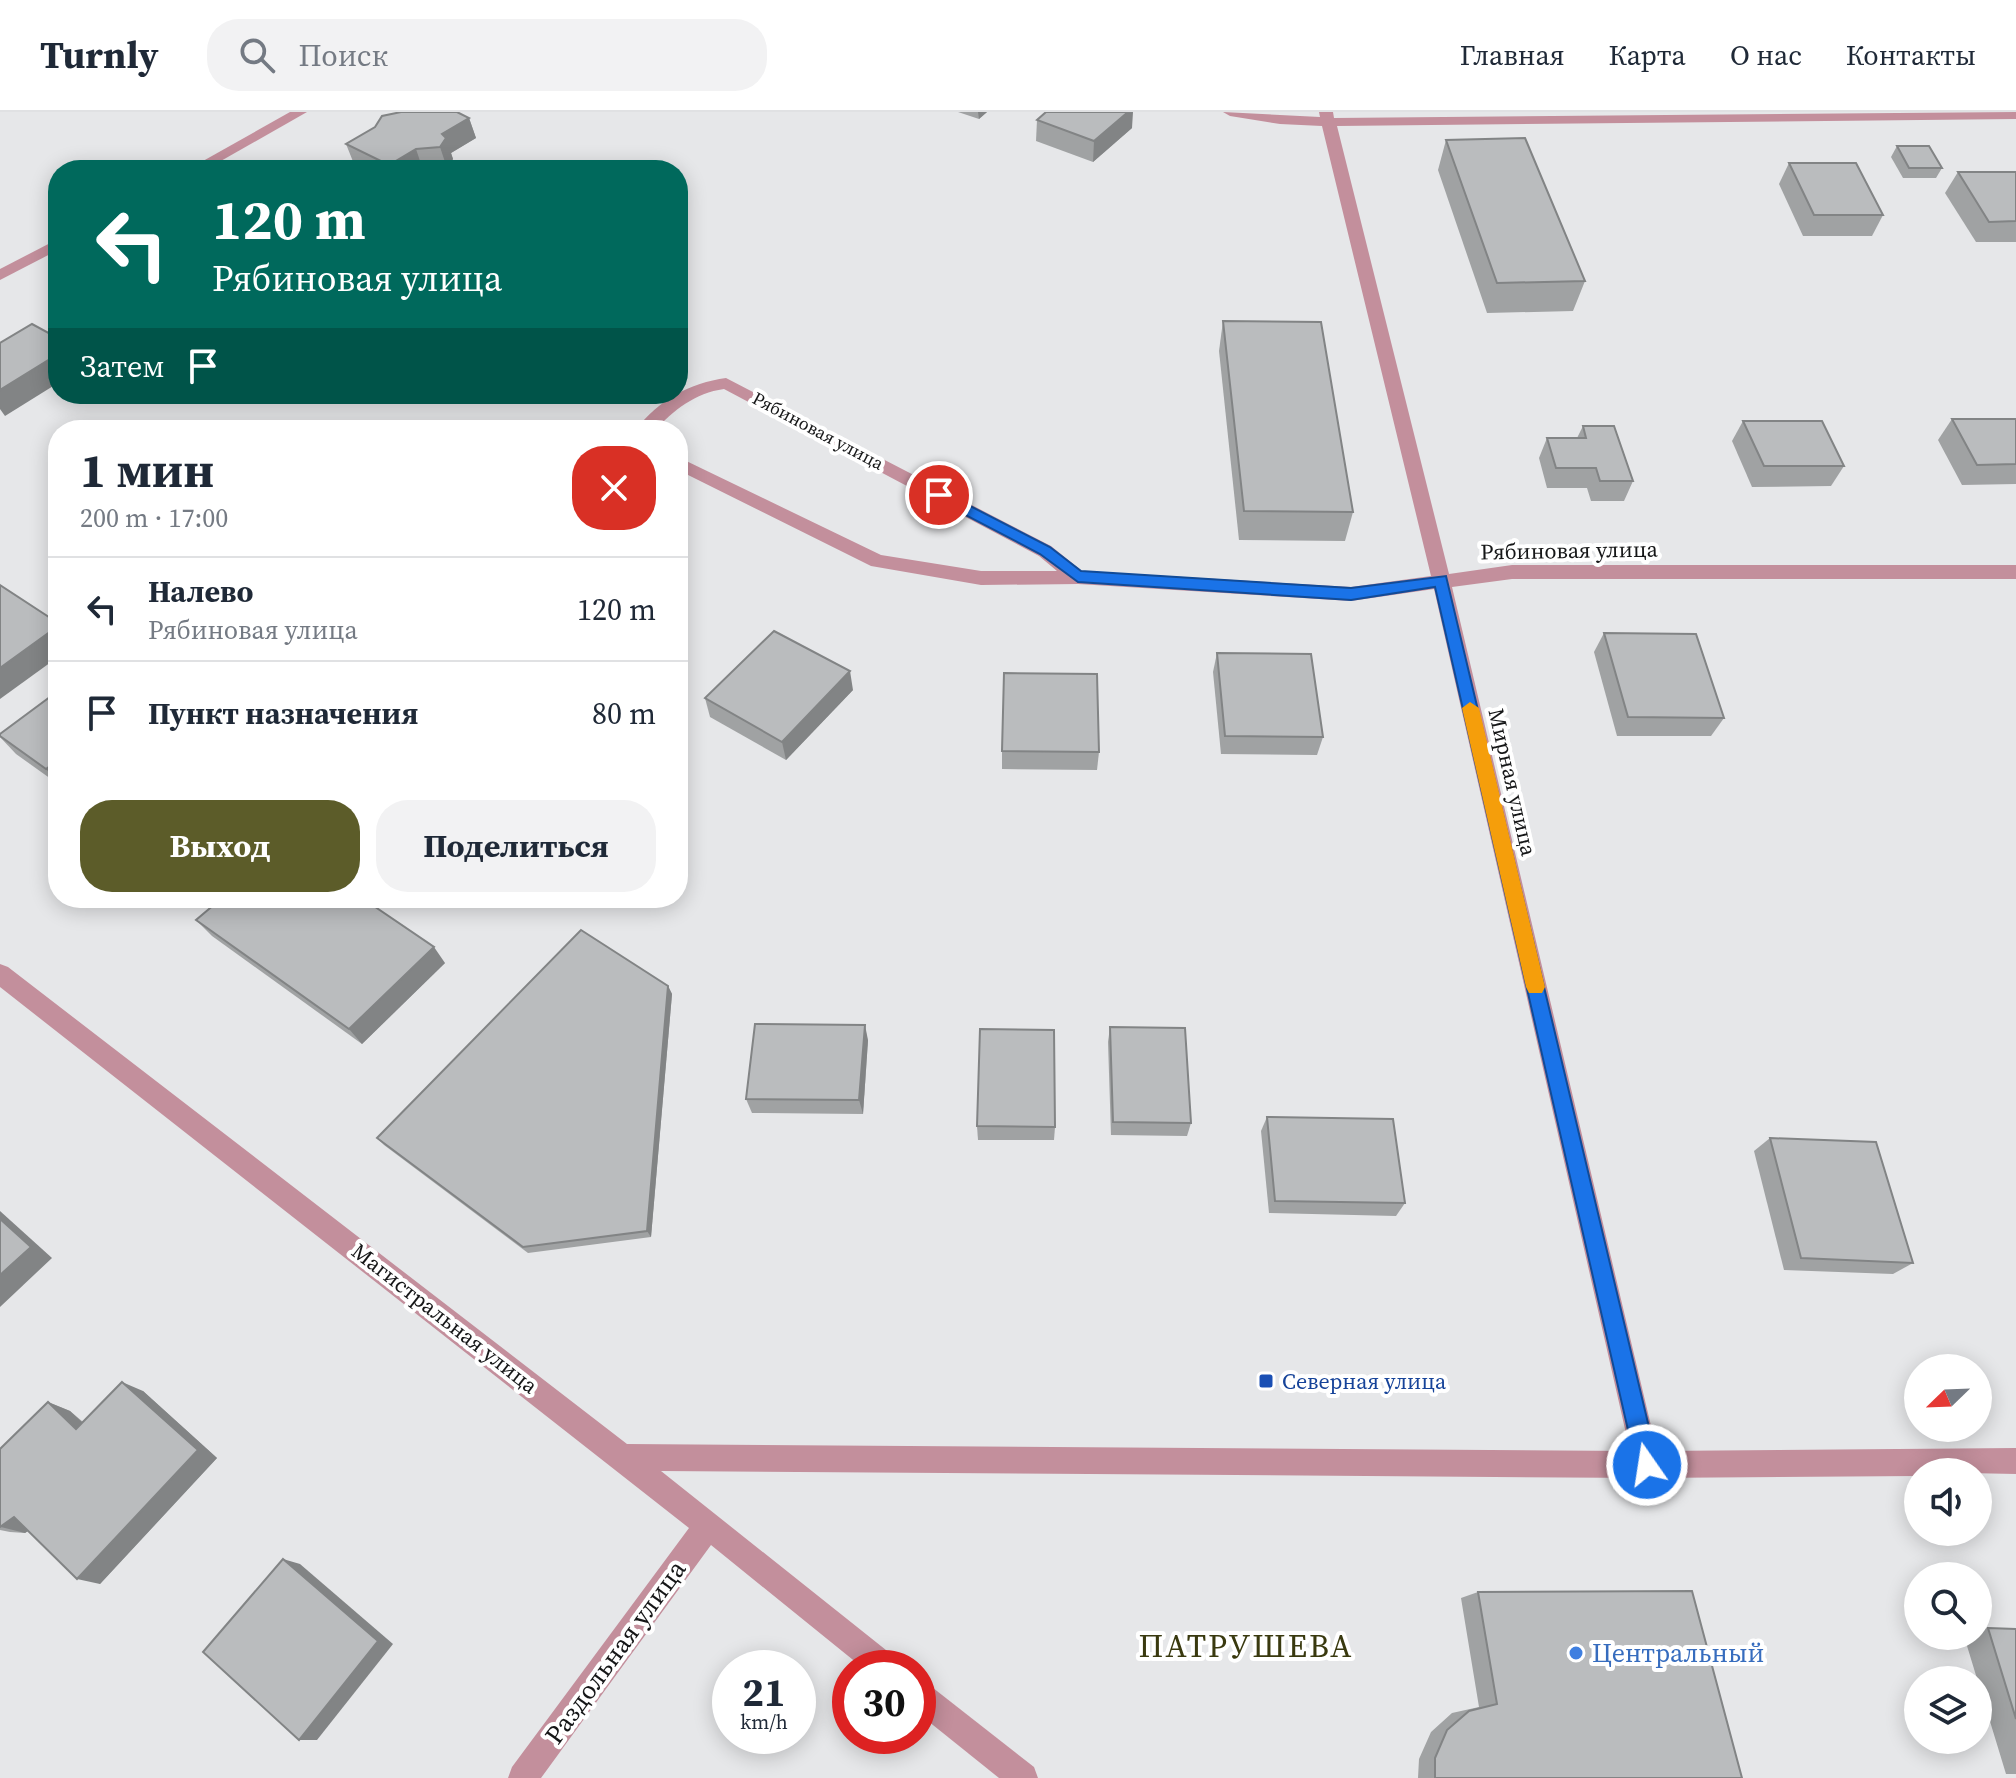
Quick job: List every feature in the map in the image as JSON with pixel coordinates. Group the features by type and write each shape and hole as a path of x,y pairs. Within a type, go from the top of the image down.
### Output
{"street":[{"path":"212,160 300,112"},
{"path":"1230,112 1280,120 1328,117 1900,113 2016,115"},
{"name":"Мирная улица","path":"1328,117 1441,580 1647,1465"},
{"path":"0,275 48,249"},
{"name":"Рябиновая улица","path":"688,393 704,384 726,383 1045,551 1078,577"},
{"name":"Рябиновая улица","path":"654,420 669,404"},
{"name":"Рябиновая улица","path":"688,468 877,561 981,578 1078,577 1351,594 1512,572 2016,572"},
{"name":"Магистральная улица","path":"4,985 623,1457 863,1650"},
{"path":"623,1457 1647,1465 2016,1461"},
{"name":"Раздольная улица","path":"523,1778 707,1527"},
{"path":"936,1708 1023,1778"}],"building":[{"path":"401,112 457,112 469,118 442,134 446,138 440,147 416,149 397,160 379,160 346,144 375,127 382,116"},
{"path":"1046,112 1128,112 1094,141 1037,120"},
{"path":"1525,138 1585,281 1497,283 1446,140"},
{"path":"1897,146 1929,146 1942,168 1909,168"},
{"path":"1789,163 1856,163 1883,215 1814,215"},
{"path":"1958,172 2016,172 2016,221 1989,222"},
{"path":"1223,321 1321,322 1353,512 1244,511"},
{"path":"32,324 48,333 48,360 0,390 0,343"},
{"path":"1952,419 2016,419 2016,464 1977,465"},
{"path":"1743,421 1822,421 1844,466 1764,466"},
{"path":"1583,426 1614,426 1633,481 1600,481 1596,468 1556,468 1547,438 1586,438"},
{"path":"0,585 48,616 48,633 0,668"},
{"path":"774,631 850,671 782,742 705,698"},
{"path":"1604,633 1696,634 1724,718 1628,717"},
{"path":"1217,653 1311,654 1323,737 1225,736"},
{"path":"1004,673 1097,674 1099,752 1002,751"},
{"path":"48,698 46,769 0,734"},
{"path":"210,908 377,908 434,947 349,1029 196,920"},
{"path":"581,930 668,986 647,1231 523,1247 377,1138"},
{"path":"755,1024 865,1025 859,1100 746,1099"},
{"path":"1110,1027 1185,1028 1191,1123 1113,1122"},
{"path":"980,1029 1054,1030 1055,1127 977,1126"},
{"path":"1267,1117 1393,1119 1405,1203 1275,1201"},
{"path":"1770,1138 1876,1142 1913,1263 1801,1258"},
{"path":"0,1219 31,1247 0,1275"},
{"path":"122,1382 198,1450 77,1579 14,1517 0,1527 0,1449 48,1402 76,1429"},
{"path":"283,1559 378,1641 299,1740 203,1652"},
{"name":"Центральный","path":"1692,1591 1742,1778 1435,1778 1435,1758 1447,1730 1469,1711 1497,1704 1478,1592"},
{"path":"1992,1628 2016,1629 2016,1719 1992,1641"}],"slow traffic":[{"path":"1470,708 1536,987"}],"place":[{"name":"Северная улица","path":"1266,1381"},
{"name":"Центральный","path":"1576,1653"}],"district":[{"name":"ПАТРУШЕВА","path":"1246,1646"}],"route":[{"path":"939,495 1045,551 1078,577 1351,594 1441,580 1647,1465"}]}
